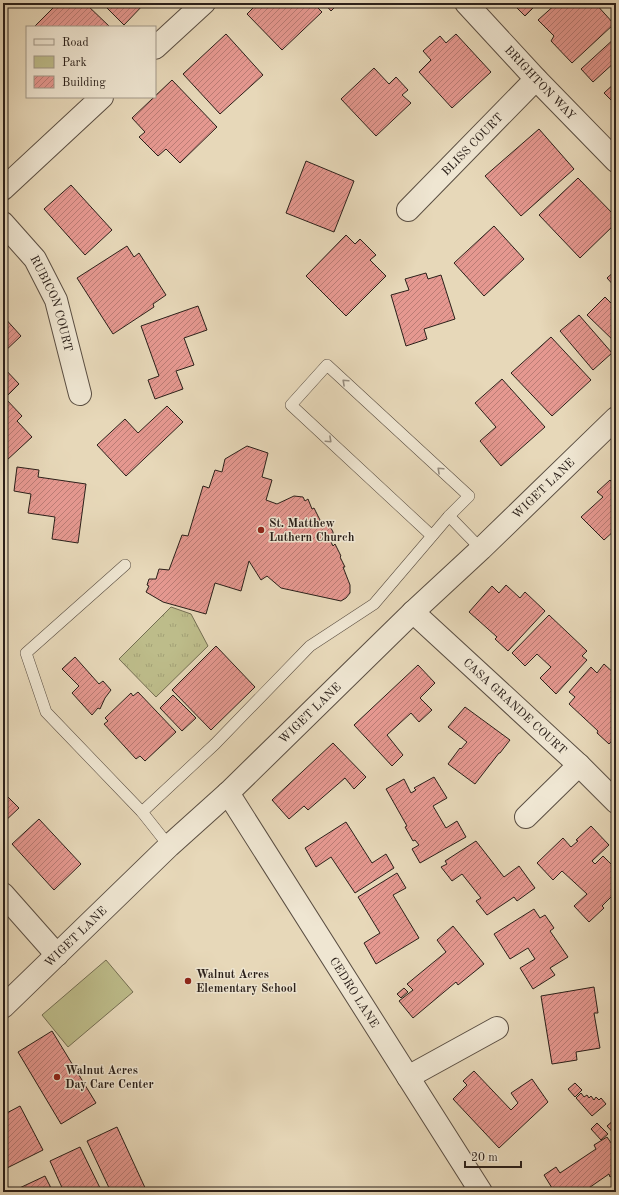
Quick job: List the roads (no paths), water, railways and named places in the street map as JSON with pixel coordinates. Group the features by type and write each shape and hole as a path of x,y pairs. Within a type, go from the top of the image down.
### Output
{"street":[{"path":"156,47 204,3"},
{"name":"BRIGHTON WAY","path":"466,3 536,79 616,161"},
{"name":"BLISS COURT","path":"408,210 536,79"},
{"path":"3,189 101,98"},
{"name":"RUBICON COURT","path":"3,223 35,259 56,300 80,394"},
{"name":"WIGET LANE","path":"3,1007 169,846 228,793 413,612 481,549 616,418"},
{"name":"CASA GRANDE COURT","path":"413,612 579,765 616,802"},
{"path":"526,817 579,765"},
{"name":"CEDRO LANE","path":"228,793 482,1192"},
{"path":"3,894 57,954"},
{"path":"408,1077 497,1028"}],"lane":[{"path":"142,812 215,744 310,646 374,604 432,536 449,516 469,496 326,365 291,405 432,536"},
{"path":"449,516 481,549"},
{"path":"124,565 26,653 46,712 142,812 169,846"}],"place":[{"name":"St. Matthew Luthern Church","path":"261,530"},
{"name":"Walnut Acres Elementary School","path":"188,981"},
{"name":"Walnut Acres Day Care Center","path":"57,1077"}]}
